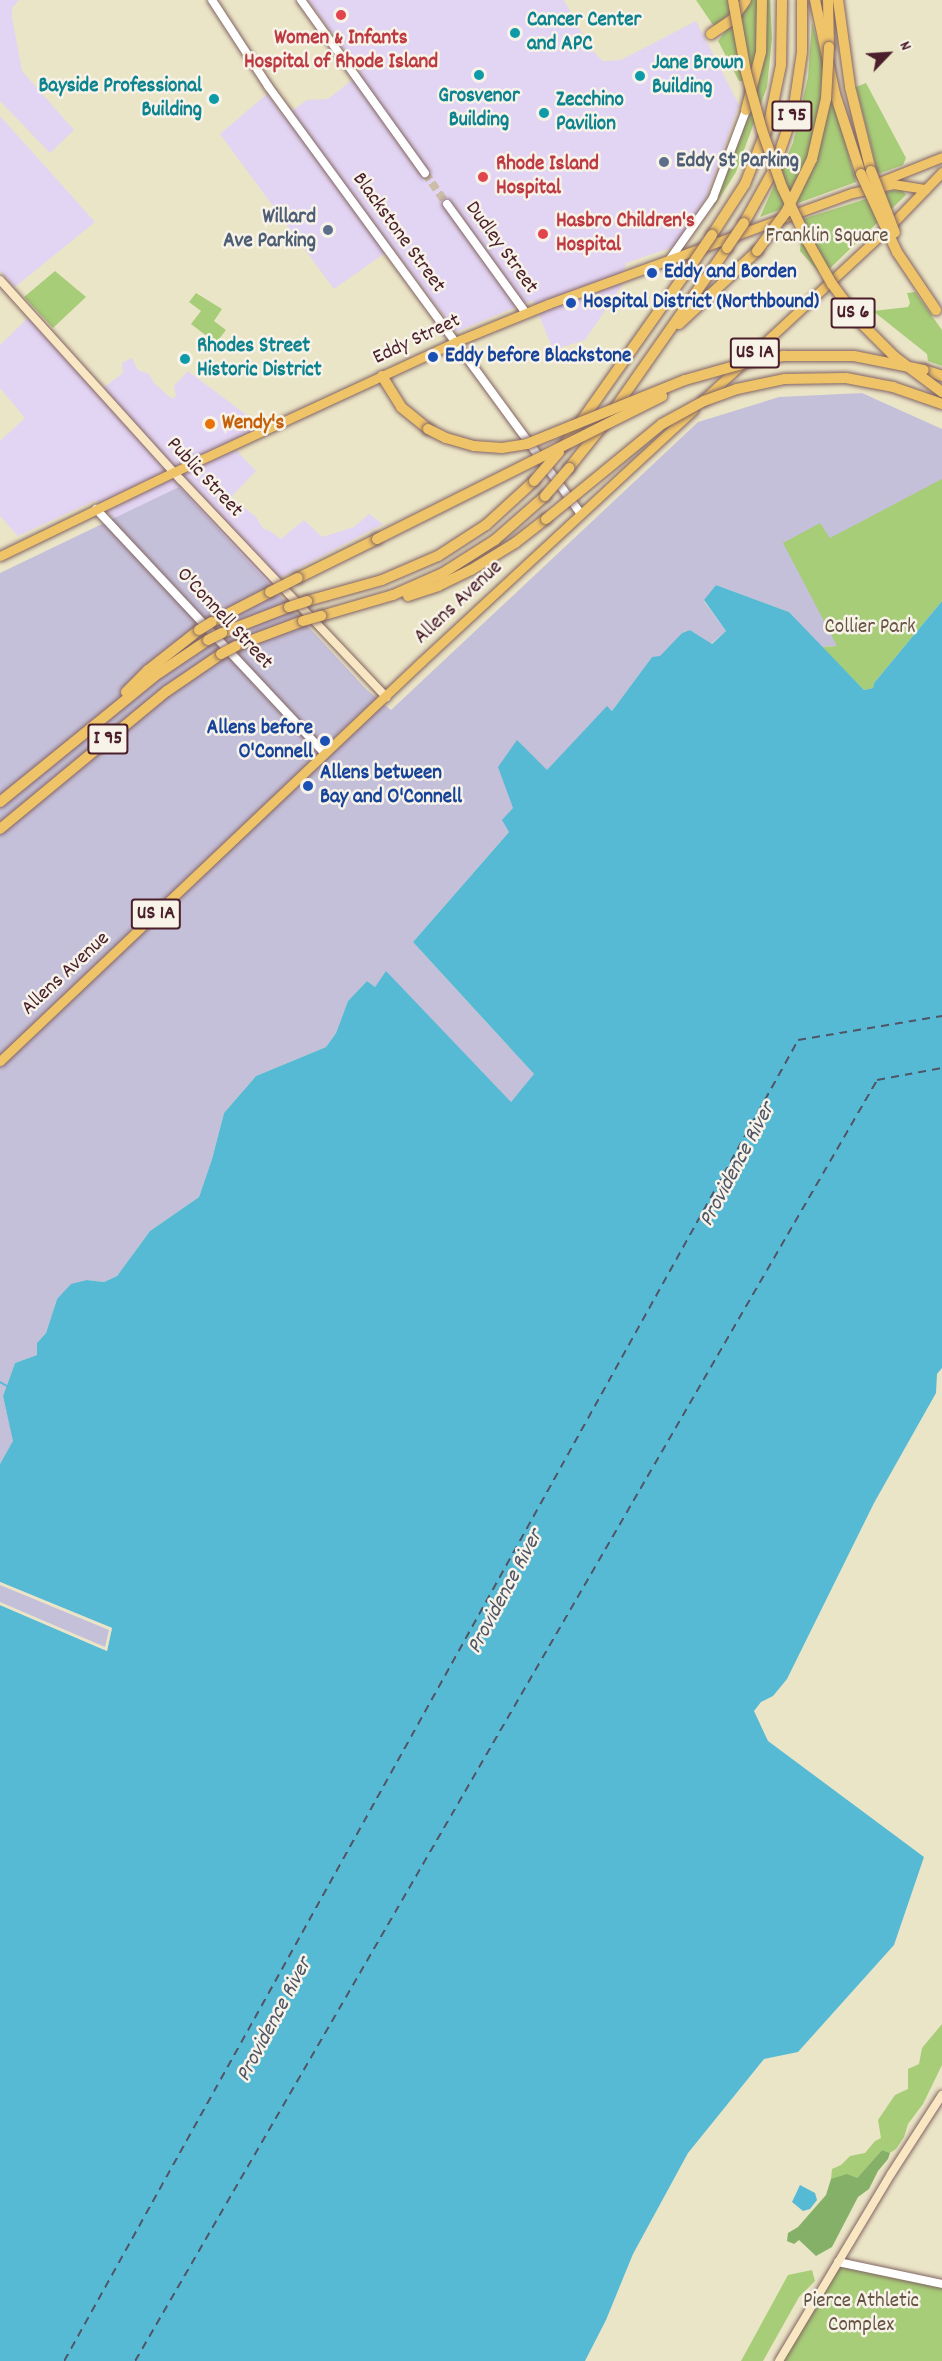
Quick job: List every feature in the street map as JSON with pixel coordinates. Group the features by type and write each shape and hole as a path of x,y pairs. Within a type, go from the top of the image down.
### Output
{"highway":[{"path":"728,0 739,36"},
{"name":"US 6","path":"733,0 755,107 772,159 792,209 819,263 846,304 874,336 905,365 942,392"},
{"path":"711,34 732,20 746,0"},
{"path":"746,110 761,52 762,0"},
{"path":"775,0 781,65"},
{"name":"I 95","path":"0,802 112,710 170,665 208,640 289,607 382,580 438,556 486,525 534,481 559,452 739,195 761,148 772,112 781,65 782,0"},
{"name":"I 95","path":"0,829 157,698 221,654 236,646 303,621 369,603 422,583 465,560 505,532 545,496 569,468 662,341 744,223 773,171 792,113 802,52 802,0"},
{"path":"814,0 833,88 897,252 939,314"},
{"path":"662,341 757,251 792,203 818,138 829,69 828,0"},
{"path":"838,0 850,87 866,172"},
{"path":"381,376 401,407 428,429 446,438 474,446 502,448 551,437 669,386 761,360 820,354 866,357 942,376"},
{"path":"112,710 148,670 212,622 714,372"},
{"path":"369,603 407,596 449,581 499,553 546,519 662,424 704,402 749,386 797,378 846,378 893,387 942,404"}],"main road":[{"name":"Eddy Street","path":"0,556 174,472 455,342 526,313 863,190 895,174 942,157"},
{"name":"Allens Avenue","path":"0,1060 581,514 787,324 941,173"},
{"name":"Eddy Street","path":"863,190 893,184 926,189"},
{"name":"Public Street","path":"0,280 174,472 386,697"},
{"path":"779,2361 942,2095"}],"street":[{"name":"Blackstone Street","path":"212,0 268,86 581,514"},
{"path":"301,0 425,173"},
{"path":"670,260 713,198 746,110"},
{"name":"Dudley Street","path":"447,204 526,313"},
{"name":"O'Connell Street","path":"96,509 325,754"},
{"path":"838,2262 942,2283"}],"shaded area":[{"path":"0,0 19,0 12,8 12,17 22,71 74,130 50,153 0,101"},
{"name":"Rhode Island Hospital","path":"308,0 564,0 590,48 603,61 621,60 696,21 739,105 706,198 676,246 626,263 621,287 585,340 553,350 533,300 456,332 392,248 334,289 220,134 267,94 284,117 307,100 328,99 361,73"},
{"path":"0,116 95,222 15,287 0,271"},
{"path":"30,316 98,392 123,373 122,363 132,358 138,370 149,374 154,383 172,399 176,396 174,386 188,371 265,429 233,447 256,471 231,497 256,517 264,530 267,529 281,539 304,520 322,537 354,527 369,514 383,524 204,618 96,500 18,536 0,516 0,441 25,418 0,388 0,345"},
{"path":"862,393 942,429 942,509 837,646 821,647 789,612 716,585 704,601 726,631 711,644 690,630 682,633 660,657 652,657 612,711 607,707 513,808 509,832 413,942 535,1075 510,1103 386,972 375,987 367,981 348,1001 336,1033 326,1047 256,1076 224,1113 199,1197 150,1231 117,1276 104,1282 87,1280 57,1299 46,1333 37,1343 37,1355 15,1363 3,1396 14,1441 0,1464 0,573 179,487 367,690 391,710 698,422 779,397"},
{"path":"0,1582 112,1628 107,1651 0,1605"}],"green space":[{"path":"696,0 740,0 720,24 713,25"},
{"path":"750,0 757,0 758,40 751,82 739,81 718,41"},
{"path":"765,0 770,0 772,38 767,87 736,172 712,210 752,105"},
{"path":"812,22 856,182 760,217 793,143 808,77"},
{"path":"866,83 906,158 903,165 878,174 856,87"},
{"name":"Franklin Square","path":"902,190 906,195 822,276 800,251 803,219 891,191"},
{"path":"55,271 86,297 53,328 24,297"},
{"path":"915,292 942,330 942,366 928,361 927,354 873,311 908,307 910,303 907,293"},
{"path":"196,293 222,309 214,321 226,330 216,343 191,324 201,311 189,302"},
{"name":"Collier Park","path":"942,479 942,601 874,683 873,688 864,690 821,647 837,646 783,543 820,523 830,538"},
{"path":"942,2024 942,2065 923,2104 908,2124 904,2137 896,2149 890,2153 882,2150 857,2178 831,2179 832,2169 841,2165 850,2156 865,2153 875,2141 881,2138 878,2120 895,2095 908,2089 908,2069 919,2064 922,2048"},
{"path":"882,2150 890,2153 888,2159 878,2171 869,2189 858,2197 832,2247 816,2256 799,2240 794,2244 787,2241 788,2233 798,2227 826,2195 831,2179 847,2174 857,2178"},
{"name":"Pierce Athletic Complex","path":"837,2263 942,2281 942,2361 780,2361"},
{"path":"812,2270 815,2281 799,2297 763,2361 741,2361 788,2275"}],"water":[{"name":"Providence River","path":"716,585 789,612 864,690 873,688 874,683 942,601 942,1368 937,1374 936,1393 874,1503 787,1679 773,1696 761,1702 754,1711 768,1741 924,1857 894,1945 798,2052 764,2059 688,2153 633,2254 606,2320 585,2361 0,2361 0,1605 107,1651 112,1628 0,1582 0,1464 13,1441 3,1396 15,1363 37,1355 37,1343 46,1333 57,1299 71,1284 87,1280 104,1282 117,1276 150,1231 199,1197 224,1113 256,1076 326,1047 336,1033 348,1001 367,981 375,987 386,971 511,1102 534,1074 413,942 509,832 502,820 513,808 498,767 517,740 547,770 607,706 612,711 652,657 660,656 682,633 690,630 712,644 726,631 704,600"},
{"path":"800,2185 815,2193 817,2200 810,2209 803,2211 792,2202"}],"pier":[{"path":"0,1582 112,1628 107,1651 0,1605 0,1602 105,1647 109,1630 0,1585"}],"waterway":[{"path":"0,1382 7,1386"}],"ferry route":[{"path":"64,2361 798,1040 942,1016"},
{"path":"135,2361 877,1080 942,1068"}],"tunnel":[{"path":"425,173 447,204"}],"place":[{"name":"Women & Infants Hospital of Rhode Island","path":"341,15"},
{"name":"Cancer Center and APC","path":"515,33"},
{"name":"Grosvenor Building","path":"479,75"},
{"name":"Jane Brown Building","path":"640,76"},
{"name":"Bayside Professional Building","path":"214,99"},
{"name":"Zecchino Pavilion","path":"544,113"},
{"name":"Eddy St Parking","path":"664,162"},
{"name":"Rhode Island Hospital","path":"483,177"},
{"name":"Willard Ave Parking","path":"328,230"},
{"name":"Hasbro Children's Hospital","path":"543,234"},
{"name":"Eddy and Borden","path":"652,273"},
{"name":"Hospital District (Northbound)","path":"571,303"},
{"name":"Eddy before Blackstone","path":"433,357"},
{"name":"Rhodes Street Historic District","path":"185,359"},
{"name":"Wendy's","path":"210,424"},
{"name":"Allens before O'Connell","path":"325,741"},
{"name":"Allens between Bay and O'Connell","path":"308,786"}]}
